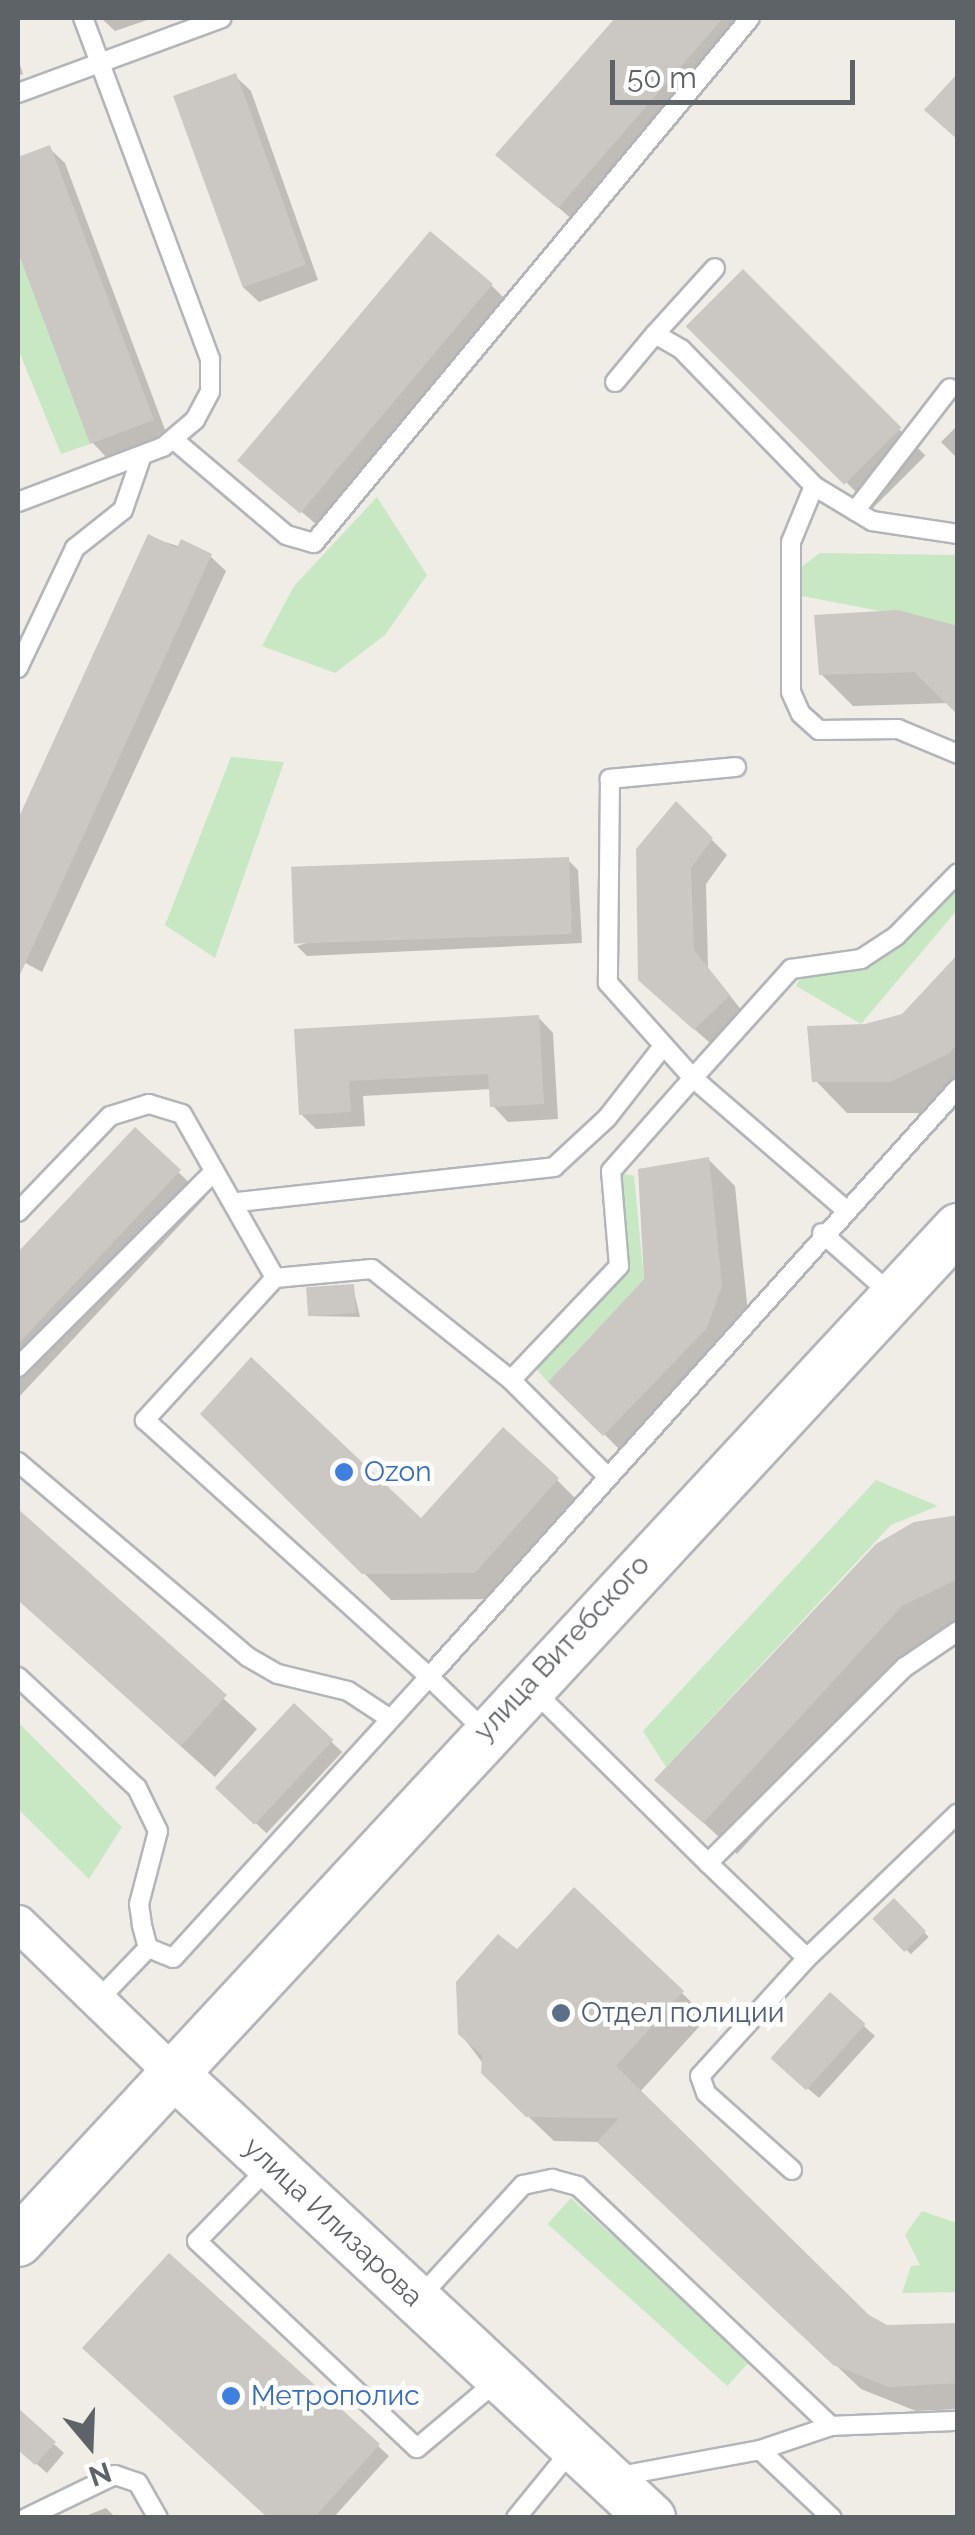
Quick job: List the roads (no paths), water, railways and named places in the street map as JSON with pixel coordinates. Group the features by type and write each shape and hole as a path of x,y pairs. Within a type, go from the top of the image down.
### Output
{"street":[{"name":"улица Витебского","path":"18,2242 527,1685 892,1295 946,1248"},
{"name":"улица Илизарова","path":"18,1923 174,2074 651,2518"}],"lane":[{"path":"18,502 141,458 173,440 196,420 210,392 210,360 84,18"},
{"path":"18,92 222,18"},
{"path":"173,440 286,536 314,544 750,18"},
{"path":"615,382 715,268"},
{"path":"655,334 681,349 814,486 856,511 909,531 958,534"},
{"path":"856,511 950,388"},
{"path":"18,668 75,548 124,510 141,458"},
{"path":"814,486 791,542 791,692 800,714 818,730 898,729 958,754"},
{"path":"736,767 610,779 608,983 661,1049 845,1209"},
{"path":"511,1380 619,1266 611,1172 693,1078 791,969 861,959 896,936 958,873"},
{"path":"238,1202 554,1168 607,1118 661,1049"},
{"path":"148,1948 173,1958 429,1677 822,1233 958,1088"},
{"path":"18,1212 110,1116 149,1104 182,1114 213,1173 238,1202 275,1278"},
{"path":"18,1367 213,1173"},
{"path":"822,1233 892,1295"},
{"path":"485,1731 145,1420 275,1278 372,1269 400,1284 511,1380 607,1476"},
{"path":"18,1462 248,1657 278,1674 348,1692 388,1718"},
{"path":"708,1863 905,1667 958,1632"},
{"path":"18,1676 137,1788 158,1831 139,1904 148,1948"},
{"path":"527,1685 807,1958"},
{"path":"792,2170 706,2093 700,2076 807,1958 958,1813"},
{"path":"97,2001 148,1948"},
{"path":"271,2164 196,2241 417,2448 501,2378"},
{"path":"418,2300 523,2185 552,2179 578,2186 831,2426"},
{"path":"516,2518 592,2462 760,2450 831,2426 958,2421"},
{"path":"760,2450 832,2518"},
{"path":"26,2518 115,2475 138,2483 158,2518"}],"place":[{"name":"Ozon","path":"344,1472"},
{"name":"Отдел полиции","path":"561,2013"},
{"name":"Метрополис","path":"231,2396"}]}
